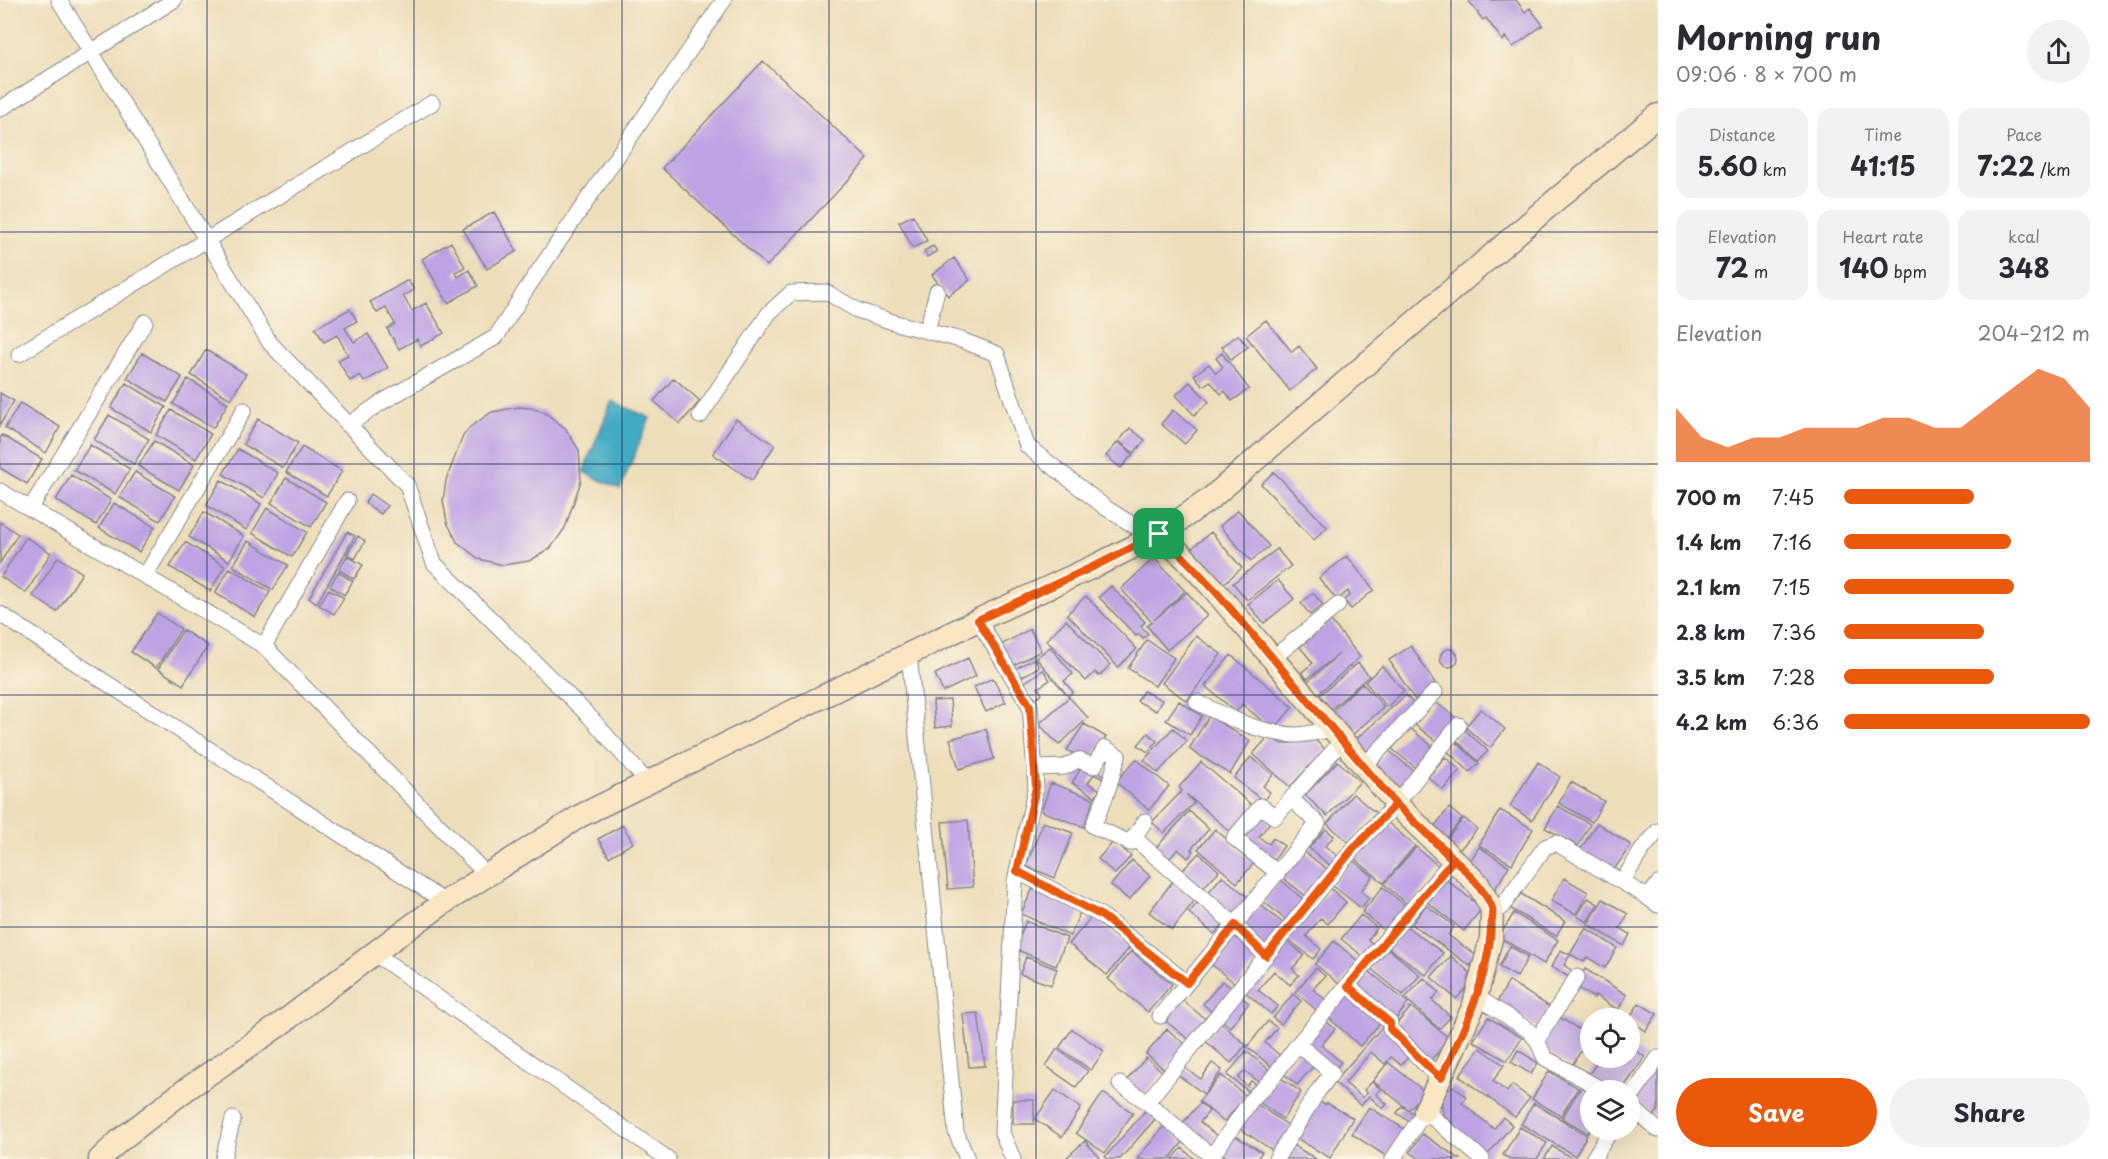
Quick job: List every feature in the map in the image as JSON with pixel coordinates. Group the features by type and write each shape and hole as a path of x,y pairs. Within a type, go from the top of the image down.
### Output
{"main road":[{"path":"100,1159 119,1141 184,1091 278,1026 445,902 580,816 978,620 1155,536 1210,499 1530,222 1658,115"},
{"path":"1155,536 1184,557 1212,586 1396,804 1478,884 1492,909 1491,939 1474,1005 1425,1111"}],"street":[{"path":"59,0 270,343 407,485 434,563 591,718 648,783"},
{"path":"0,109 174,0"},
{"path":"348,424 496,337 724,0"},
{"path":"19,354 432,104"},
{"path":"927,331 937,291"},
{"path":"700,416 769,313 791,293 826,292 857,310 961,340 997,354 1027,446 1106,508 1155,536"},
{"path":"30,509 145,322"},
{"path":"146,576 244,410"},
{"path":"0,491 264,646 487,874"},
{"path":"264,646 347,501"},
{"path":"1273,658 1338,605"},
{"path":"0,614 445,902"},
{"path":"978,620 1030,706 1035,768 1036,787 1015,881 1002,1134 1013,1159"},
{"path":"909,654 956,1132 967,1159"},
{"path":"1364,766 1435,692"},
{"path":"1197,702 1228,718 1264,730 1297,735 1337,735"},
{"path":"1147,1102 1353,849 1396,804 1460,725"},
{"path":"1278,873 1234,838 1261,806 1275,817 1291,799 1337,735"},
{"path":"1035,768 1065,767 1078,760 1094,766 1105,748 1118,756 1106,795 1093,826 1130,843 1145,821"},
{"path":"1160,1016 1318,824 1291,799"},
{"path":"1622,882 1642,850 1658,831"},
{"path":"1134,838 1235,925 1266,956"},
{"path":"1492,909 1501,908 1545,847 1556,843 1653,902 1658,884"},
{"path":"1120,1084 1147,1102 1211,1158 1252,1099 1270,1081 1298,1044 1453,860"},
{"path":"1017,871 1102,916 1187,983"},
{"path":"374,953 668,1159"},
{"path":"1538,1040 1577,977"},
{"path":"1348,986 1390,1023 1390,1029 1415,1052 1418,1059 1441,1078"},
{"path":"1476,996 1528,1030 1538,1040 1545,1058 1585,1080"},
{"path":"1276,1159 1318,1091 1332,1073 1298,1044"},
{"path":"1640,1085 1658,1058"},
{"path":"1393,1159 1425,1111 1482,1159"},
{"path":"1640,1114 1658,1130"},
{"path":"223,1159 233,1119"},
{"path":"1593,1159 1605,1140"}],"water":[{"path":"612,401 650,418 620,489 583,472"}],"building":[{"path":"1468,0 1516,0 1525,12 1530,8 1543,25 1513,47 1505,37 1503,41 1486,18 1483,20"},
{"path":"763,61 868,159 767,266 662,168"},
{"path":"494,212 517,251 487,269 463,229"},
{"path":"913,215 927,241 913,248 899,222"},
{"path":"451,242 465,267 455,272 458,277 469,270 478,286 448,303 422,259"},
{"path":"933,246 937,251 927,257 924,251"},
{"path":"954,258 970,280 948,296 932,275"},
{"path":"408,280 414,290 403,296 412,311 426,303 444,333 421,346 417,339 399,349 387,329 395,324 386,308 377,313 370,302"},
{"path":"350,309 357,321 345,328 354,342 368,334 388,368 364,382 360,375 350,381 338,360 348,355 337,335 324,342 315,328"},
{"path":"1266,320 1292,352 1299,346 1317,369 1290,391 1246,336"},
{"path":"1238,335 1248,347 1231,360 1222,347"},
{"path":"206,350 246,374 231,399 191,375"},
{"path":"142,353 182,377 167,402 127,378"},
{"path":"1222,353 1249,389 1232,401 1225,391 1221,394 1210,381 1203,386 1194,375 1209,364 1216,373 1223,367 1216,358"},
{"path":"674,378 700,401 680,424 654,401"},
{"path":"188,379 228,403 213,428 173,404"},
{"path":"1190,382 1209,402 1194,415 1176,395"},
{"path":"126,383 166,407 151,432 111,408"},
{"path":"0,393 14,401 0,425"},
{"path":"20,403 60,427 46,453 5,428"},
{"path":"518,407 544,412 565,428 579,450 581,481 565,528 550,549 529,561 503,565 479,559 457,542 447,522 443,501 446,480 463,436 470,427 492,412"},
{"path":"171,410 211,434 196,459 156,435"},
{"path":"1173,410 1197,430 1185,444 1161,424"},
{"path":"109,415 149,439 134,464 94,440"},
{"path":"258,419 298,443 283,468 243,444"},
{"path":"736,419 775,445 752,480 713,454"},
{"path":"1130,428 1145,440 1134,453 1119,441"},
{"path":"2,435 42,459 27,484 0,468"},
{"path":"154,441 194,465 179,490 138,466"},
{"path":"1118,442 1133,454 1121,468 1106,456"},
{"path":"90,445 130,469 115,494 74,470"},
{"path":"302,447 342,471 327,496 286,472"},
{"path":"238,449 278,473 264,498 223,474"},
{"path":"135,472 175,496 160,521 119,497"},
{"path":"1274,472 1327,527 1314,540 1261,484"},
{"path":"71,475 111,500 96,525 56,500"},
{"path":"286,478 326,502 311,527 271,503"},
{"path":"221,480 261,504 246,530 206,505"},
{"path":"370,494 387,506 381,514 365,503"},
{"path":"114,503 155,527 139,552 99,528"},
{"path":"267,508 307,532 292,557 252,533"},
{"path":"1238,510 1269,546 1251,561 1220,526"},
{"path":"204,512 244,536 229,561 189,537"},
{"path":"0,522 18,534 0,563"},
{"path":"347,532 355,536 317,603 309,598"},
{"path":"1211,532 1242,568 1223,584 1192,548"},
{"path":"358,536 365,541 355,559 347,554"},
{"path":"26,537 51,553 26,593 1,577"},
{"path":"248,541 288,565 273,590 233,566"},
{"path":"185,542 225,566 210,591 170,567"},
{"path":"1277,549 1291,566 1247,600 1233,583"},
{"path":"347,556 363,565 354,579 339,570"},
{"path":"1347,556 1374,590 1351,609 1344,600 1350,595 1348,591 1337,600 1319,578"},
{"path":"58,557 82,573 57,612 33,596"},
{"path":"1154,558 1185,591 1154,620 1187,592 1207,616 1167,650 1147,626 1152,622 1121,589"},
{"path":"230,568 270,592 255,617 215,593"},
{"path":"338,572 353,581 344,595 330,586"},
{"path":"1278,580 1294,599 1264,623 1248,604"},
{"path":"1111,586 1145,622 1141,626 1148,634 1143,638 1139,634 1136,636 1099,597"},
{"path":"329,589 344,598 334,614 319,605"},
{"path":"1313,593 1323,605 1310,615 1301,603"},
{"path":"1086,596 1137,649 1118,667 1067,614"},
{"path":"157,613 181,629 156,668 131,652"},
{"path":"1066,620 1110,665 1099,676 1095,672 1086,681 1046,640"},
{"path":"1331,621 1360,657 1317,695 1306,683 1339,654 1307,679 1302,672 1313,663 1300,647"},
{"path":"1030,629 1041,651 1010,667 999,646"},
{"path":"183,630 208,646 183,685 158,669"},
{"path":"1196,636 1221,654 1187,701 1162,683"},
{"path":"1147,640 1174,658 1155,686 1128,668"},
{"path":"1411,646 1437,686 1415,700 1389,660"},
{"path":"1050,647 1073,674 1064,681 1073,692 1068,696 1036,658"},
{"path":"1449,649 1455,652 1458,658 1455,664 1449,667 1443,664 1440,658 1443,652"},
{"path":"1231,655 1293,707 1273,730 1242,704 1236,712 1205,686"},
{"path":"968,658 976,676 943,692 935,674"},
{"path":"1035,658 1039,667 1021,677 1016,668"},
{"path":"1358,663 1369,676 1331,709 1320,695"},
{"path":"1382,666 1404,691 1387,707 1365,682"},
{"path":"1043,670 1050,680 1038,688 1042,694 1035,699 1024,683"},
{"path":"993,678 1006,702 986,712 974,687"},
{"path":"1362,683 1384,707 1351,736 1330,713"},
{"path":"1143,691 1162,700 1156,711 1137,701"},
{"path":"1406,695 1418,709 1367,755 1354,741"},
{"path":"1069,697 1088,718 1059,745 1039,724"},
{"path":"950,700 952,726 935,728 933,701"},
{"path":"1433,700 1456,718 1437,742 1414,724"},
{"path":"1179,701 1202,716 1190,735 1166,720"},
{"path":"1481,709 1505,729 1490,748 1465,727"},
{"path":"1209,716 1250,741 1230,774 1189,749"},
{"path":"1084,724 1106,737 1089,763 1067,750"},
{"path":"1173,728 1187,741 1158,773 1144,760"},
{"path":"1410,728 1433,747 1416,768 1392,749"},
{"path":"986,729 994,759 959,769 950,739"},
{"path":"1464,729 1488,751 1478,761 1455,739"},
{"path":"1148,733 1157,741 1148,752 1138,745"},
{"path":"1268,737 1283,744 1315,740 1325,749 1290,787 1253,754"},
{"path":"1455,741 1479,763 1470,772 1446,750"},
{"path":"1388,750 1414,771 1399,790 1373,770"},
{"path":"1251,757 1273,775 1263,786 1270,792 1263,801 1234,778"},
{"path":"1445,757 1460,770 1443,790 1428,777"},
{"path":"1136,759 1169,786 1149,810 1116,782"},
{"path":"1338,761 1360,782 1327,816 1305,795"},
{"path":"1201,762 1254,807 1232,833 1186,794 1194,803 1164,833 1152,822 1182,791 1179,787"},
{"path":"1538,762 1560,777 1532,820 1510,806"},
{"path":"1084,763 1107,777 1105,780 1094,774 1088,783 1100,790 1095,797 1072,783"},
{"path":"1571,782 1604,801 1592,822 1559,803"},
{"path":"1051,783 1094,799 1084,827 1041,811"},
{"path":"1353,794 1376,813 1350,843 1327,824"},
{"path":"1558,806 1590,824 1578,846 1545,828"},
{"path":"1449,808 1462,819 1442,843 1430,832"},
{"path":"1500,810 1533,829 1512,864 1479,845"},
{"path":"1189,811 1209,829 1191,849 1194,851 1188,858 1178,849 1169,859 1156,848"},
{"path":"1263,811 1273,818 1259,837 1269,844 1273,838 1284,846 1272,863 1241,839"},
{"path":"1464,818 1477,829 1457,853 1444,842"},
{"path":"968,820 973,887 948,889 942,822"},
{"path":"1386,821 1415,846 1384,883 1354,858"},
{"path":"1043,822 1073,833 1055,878 1026,866"},
{"path":"1597,823 1631,845 1613,871 1580,850"},
{"path":"623,825 633,843 609,857 598,839"},
{"path":"1215,829 1254,863 1237,883 1198,849"},
{"path":"1326,829 1334,836 1325,846 1340,858 1332,867 1309,848"},
{"path":"1114,841 1131,856 1115,874 1098,859"},
{"path":"1416,847 1441,868 1409,906 1384,884"},
{"path":"1479,847 1509,866 1495,889 1465,869"},
{"path":"1302,850 1328,870 1307,897 1282,877"},
{"path":"1199,853 1219,871 1202,889 1182,871"},
{"path":"1132,860 1150,876 1129,900 1111,885"},
{"path":"1352,860 1373,876 1361,891 1369,898 1361,908 1332,885"},
{"path":"1222,876 1248,897 1233,916 1207,894"},
{"path":"1444,878 1482,908 1464,931 1426,901"},
{"path":"1564,878 1588,892 1576,914 1551,901"},
{"path":"1281,880 1304,900 1287,921 1263,901"},
{"path":"1173,881 1196,899 1172,930 1149,912"},
{"path":"1383,887 1408,908 1387,933 1362,912"},
{"path":"1033,888 1081,910 1070,936 1021,914"},
{"path":"1330,888 1346,902 1328,924 1321,918 1306,936 1321,949 1313,959 1288,939"},
{"path":"1518,892 1565,921 1556,936 1508,907"},
{"path":"1588,898 1598,904 1587,922 1577,916"},
{"path":"1603,899 1628,914 1620,928 1630,934 1624,946 1588,924"},
{"path":"1198,902 1224,924 1214,934 1189,913"},
{"path":"1261,905 1285,925 1264,949 1240,929"},
{"path":"1426,905 1454,926 1448,935 1477,956 1470,966 1412,924"},
{"path":"1514,913 1558,940 1544,964 1499,937"},
{"path":"1361,915 1377,928 1368,940 1374,945 1364,957 1341,939"},
{"path":"1092,916 1130,947 1107,975 1069,944"},
{"path":"1026,921 1067,938 1056,966 1015,949"},
{"path":"1406,926 1443,953 1426,975 1389,948"},
{"path":"1586,928 1617,948 1605,968 1587,957 1584,962 1570,954"},
{"path":"1234,936 1261,957 1237,985 1211,964"},
{"path":"1286,940 1304,955 1292,969 1299,975 1290,985 1274,971 1258,990 1278,1006 1271,1014 1244,991"},
{"path":"1334,941 1359,962 1340,985 1315,964"},
{"path":"1510,946 1528,957 1517,977 1499,967"},
{"path":"1386,947 1420,975 1403,995 1369,967"},
{"path":"1561,950 1570,955 1564,965 1572,971 1569,977 1551,967"},
{"path":"1131,951 1172,984 1148,1012 1108,979"},
{"path":"1451,956 1476,978 1456,999 1431,977"},
{"path":"1026,957 1057,969 1051,985 1020,974"},
{"path":"1316,968 1325,976 1313,989 1329,1003 1320,1013 1295,992"},
{"path":"1585,969 1627,995 1619,1008 1615,1008 1575,986"},
{"path":"1369,971 1408,1003 1395,1020 1354,988"},
{"path":"1424,978 1439,992 1432,1000 1451,1017 1439,1029 1405,998"},
{"path":"1222,981 1233,989 1213,1013 1203,1004"},
{"path":"1509,981 1550,1007 1537,1028 1497,1002"},
{"path":"1350,991 1383,1020 1360,1046 1328,1017"},
{"path":"1293,994 1301,1001 1281,1024 1273,1018"},
{"path":"1240,997 1249,1003 1230,1027 1221,1020"},
{"path":"1181,999 1209,1022 1192,1042 1164,1020"},
{"path":"1639,1003 1657,1014 1646,1031 1640,1027 1640,1008 1636,1008"},
{"path":"1411,1007 1450,1039 1431,1060 1393,1028"},
{"path":"978,1013 985,1066 969,1067 963,1014"},
{"path":"1488,1017 1522,1038 1507,1061 1473,1041"},
{"path":"1559,1017 1580,1030 1580,1052 1571,1067 1546,1052 1543,1043"},
{"path":"1268,1021 1277,1028 1265,1043 1281,1056 1272,1067 1247,1047"},
{"path":"1326,1021 1335,1029 1321,1045 1341,1062 1334,1070 1305,1046"},
{"path":"1220,1022 1246,1045 1231,1063 1204,1040"},
{"path":"1382,1027 1412,1053 1401,1065 1391,1057 1385,1064 1371,1052 1345,1083 1363,1098 1367,1093 1364,1090 1372,1082 1381,1089 1376,1094 1387,1104 1383,1109 1369,1096 1361,1106 1334,1082"},
{"path":"1072,1029 1104,1051 1091,1070 1059,1048"},
{"path":"1167,1029 1186,1045 1165,1070 1146,1054"},
{"path":"1480,1048 1504,1065 1493,1081 1507,1092 1512,1085 1530,1098 1515,1117 1459,1076"},
{"path":"1057,1049 1088,1071 1076,1087 1046,1066"},
{"path":"1518,1050 1538,1063 1531,1074 1511,1062"},
{"path":"1246,1051 1273,1073 1263,1085 1245,1071 1238,1078 1247,1086 1251,1081 1257,1085 1251,1093 1227,1075"},
{"path":"1300,1051 1315,1064 1297,1085 1282,1072"},
{"path":"1640,1054 1645,1057 1640,1064"},
{"path":"1146,1058 1163,1072 1143,1095 1126,1081"},
{"path":"1388,1062 1424,1091 1409,1110 1373,1081"},
{"path":"1212,1063 1222,1070 1204,1094 1177,1074 1182,1066 1201,1079"},
{"path":"1658,1065 1658,1110 1654,1116 1640,1106 1640,1091"},
{"path":"1593,1068 1637,1068 1629,1080 1598,1080 1589,1074"},
{"path":"1549,1071 1578,1088 1561,1116 1532,1099"},
{"path":"1221,1075 1246,1096 1224,1122 1199,1101"},
{"path":"1277,1075 1301,1092 1283,1119 1259,1102"},
{"path":"1453,1086 1467,1097 1462,1103 1494,1129 1503,1117 1512,1125 1486,1157 1443,1114 1441,1101"},
{"path":"1580,1089 1580,1128 1562,1118"},
{"path":"1055,1090 1081,1108 1062,1137 1035,1119"},
{"path":"1103,1093 1133,1113 1105,1153 1076,1133"},
{"path":"1013,1100 1034,1100 1034,1124 1013,1124"},
{"path":"1318,1101 1325,1105 1327,1103 1353,1118 1330,1158 1296,1138"},
{"path":"1200,1103 1209,1111 1200,1122 1218,1137 1210,1147 1182,1124"},
{"path":"1255,1103 1291,1127 1275,1152 1239,1128"},
{"path":"1534,1103 1580,1131 1580,1140 1584,1140 1575,1156 1521,1124"},
{"path":"1402,1106 1416,1115 1411,1123 1397,1113"},
{"path":"1369,1107 1406,1130 1389,1158 1352,1134"},
{"path":"1146,1110 1156,1118 1120,1159 1105,1157"},
{"path":"1164,1126 1183,1142 1169,1159 1137,1159"},
{"path":"1520,1127 1547,1143 1537,1159 1510,1159 1503,1155"},
{"path":"1422,1134 1460,1159 1420,1159 1410,1152"},
{"path":"1234,1135 1262,1152 1257,1159 1230,1159 1222,1154"},
{"path":"1085,1141 1101,1159 1065,1159"},
{"path":"1291,1144 1316,1159 1281,1159"},
{"path":"1552,1146 1573,1159 1544,1159"},
{"path":"1182,1148 1194,1159 1172,1159"}],"route":[{"path":"1159,534 978,620 1030,706 1036,787 1017,871 1102,916 1187,983 1235,925 1266,956 1353,849 1396,804 1453,860 1348,986 1390,1023 1390,1029 1415,1052 1418,1059 1441,1078 1474,1005 1491,939 1492,909 1478,884 1396,804 1212,586 1159,534"}]}
